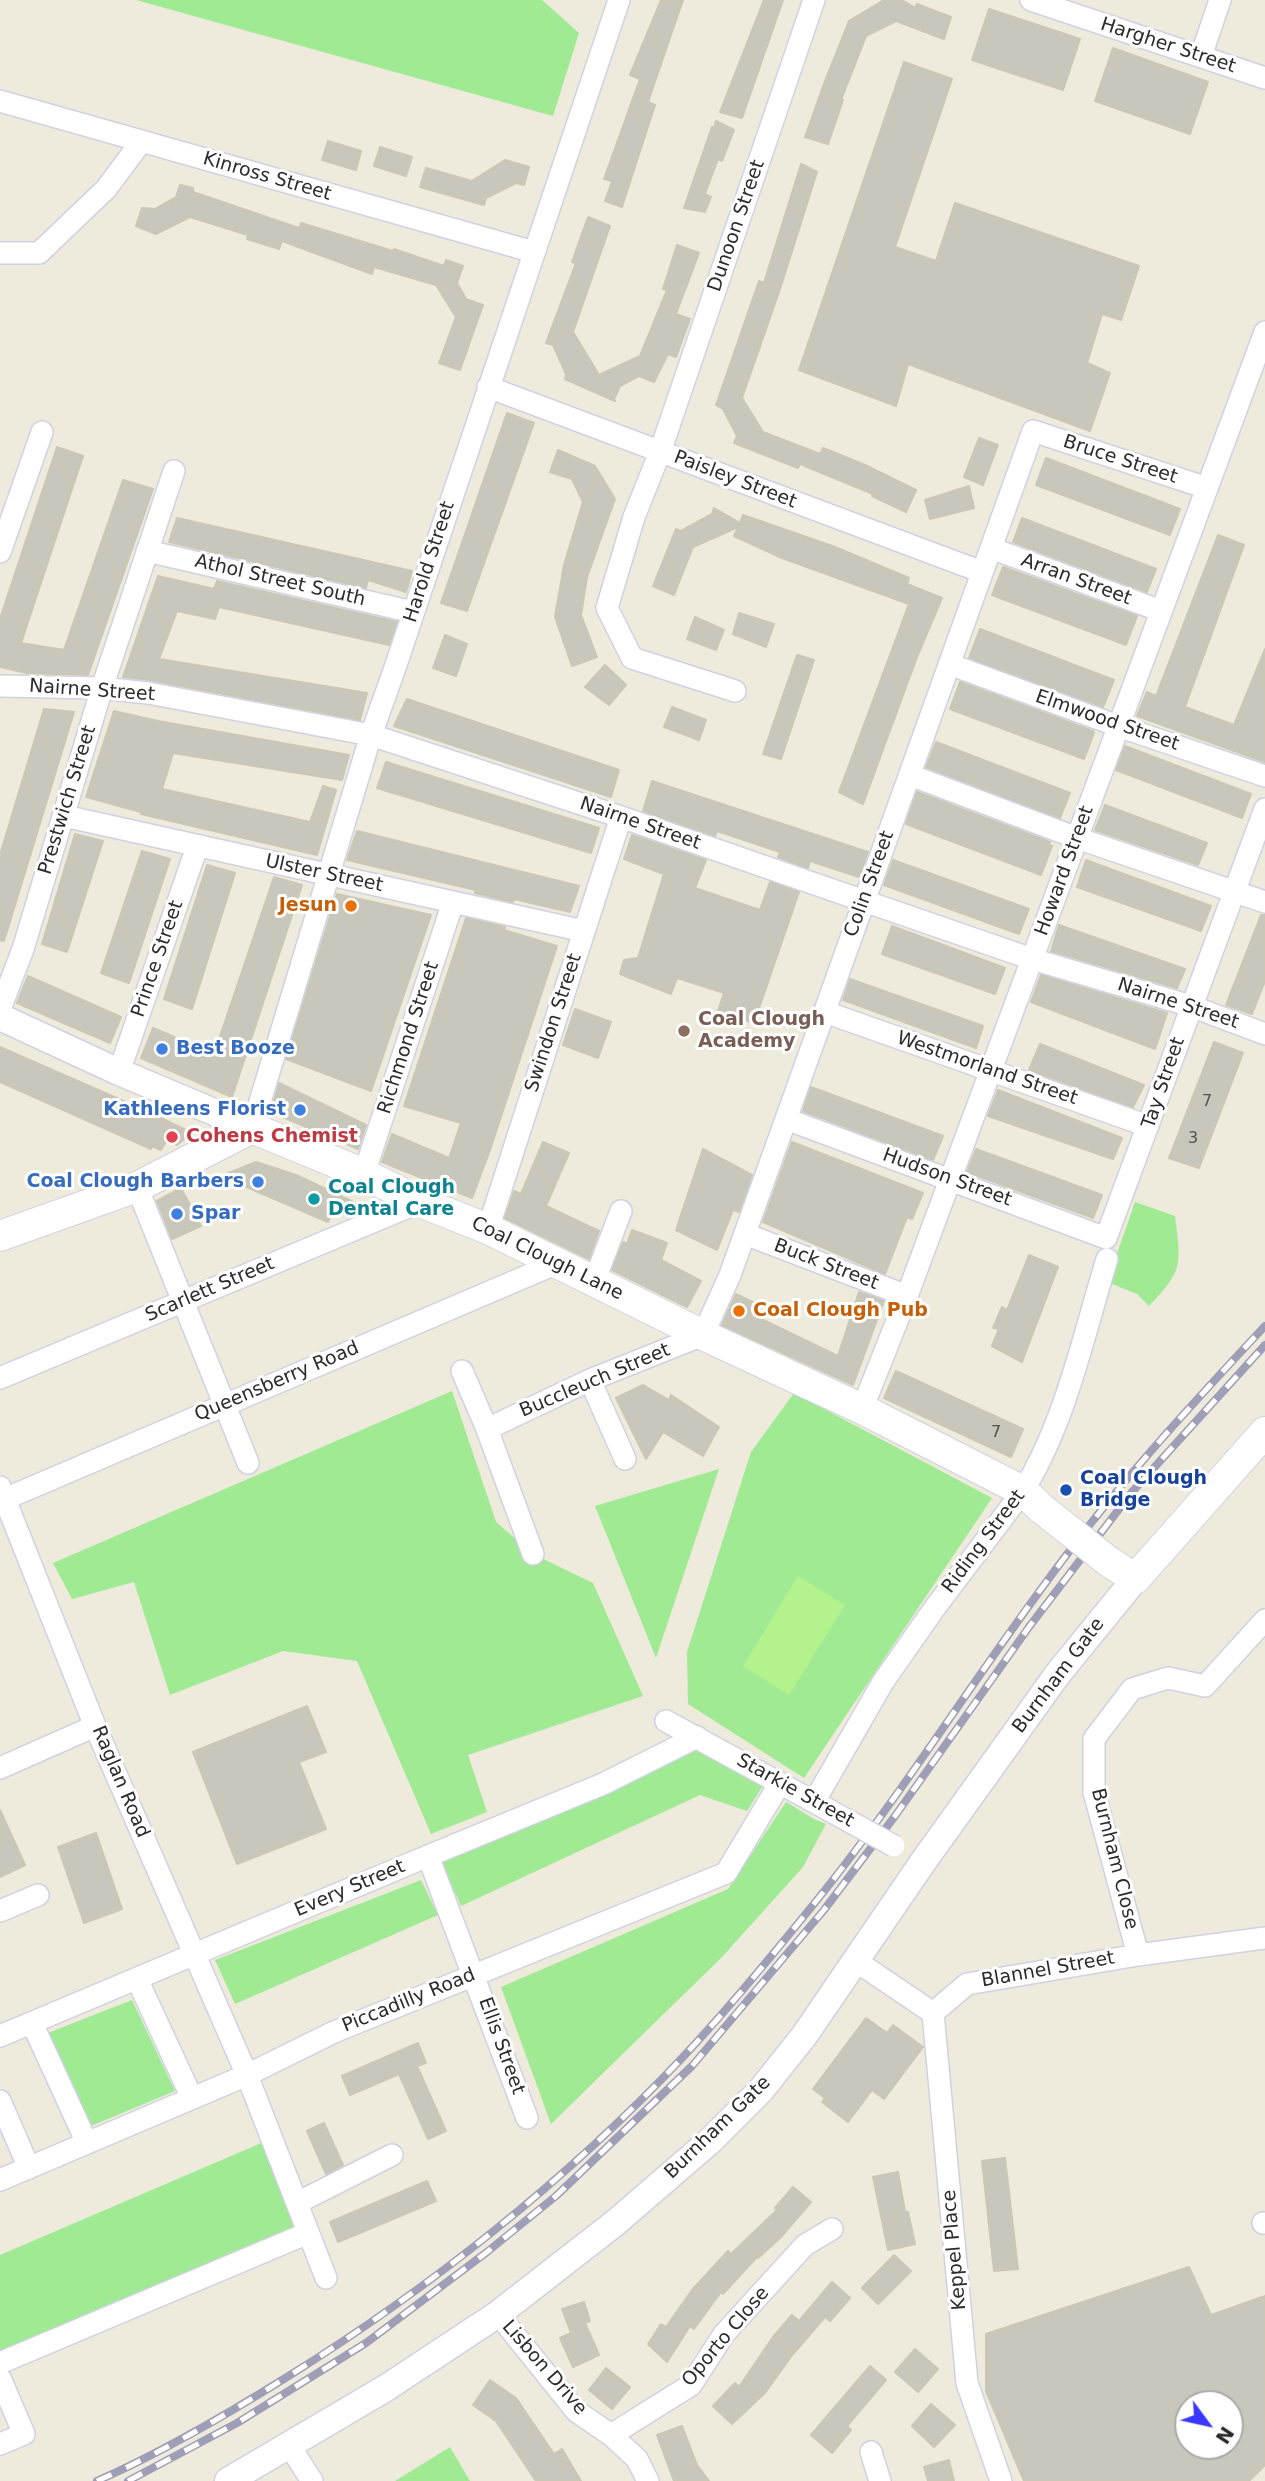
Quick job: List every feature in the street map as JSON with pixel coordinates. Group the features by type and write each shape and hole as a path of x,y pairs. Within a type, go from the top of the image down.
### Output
{"main road":[{"name":"Coal Clough Lane","path":"251,1128 488,1229 555,1264 862,1409 1033,1500 1108,1561 1135,1579"},
{"path":"0,1236 137,1187 251,1128"},
{"path":"1135,1579 1265,1432"}],"street":[{"name":"Harold Street","path":"251,1128 371,735 619,0"},
{"name":"Dunoon Street","path":"735,691 632,658 607,608 634,516 660,452 814,0"},
{"name":"Hargher Street","path":"1031,0 1265,78"},
{"path":"1201,56 1220,0"},
{"name":"Kinross Street","path":"0,101 534,252"},
{"path":"0,253 40,253 106,189 141,142"},
{"name":"Howard Street","path":"862,1409 907,1296 1207,488 1261,356 1265,332"},
{"name":"Paisley Street","path":"488,387 982,572"},
{"name":"Bruce Street","path":"1033,431 1207,488"},
{"name":"Colin Street","path":"703,1335 745,1234 1033,431"},
{"path":"0,552 41,432"},
{"name":"Prestwich Street","path":"0,1009 23,949 102,688 174,471"},
{"name":"Arran Street","path":"991,548 1161,611"},
{"name":"Athol Street South","path":"147,551 412,612"},
{"name":"Elmwood Street","path":"949,664 1265,776"},
{"name":"Nairne Street","path":"0,686 102,688 148,693 371,735 621,817 1032,959 1191,1006 1265,1034"},
{"path":"910,775 1077,838 1265,902"},
{"name":"Tay Street","path":"1107,1249 1191,1006 1265,809"},
{"name":"Ulster Street","path":"64,816 584,931"},
{"name":"Swindon Street","path":"488,1229 621,817"},
{"name":"Prince Street","path":"119,1072 197,847"},
{"name":"Richmond Street","path":"364,1174 453,902"},
{"name":"Westmorland Street","path":"825,1012 1149,1126"},
{"name":"Coal Clough Lane","path":"0,1017 119,1072 251,1128"},
{"name":"Hudson Street","path":"786,1119 950,1178 1107,1249"},
{"path":"137,1187 248,1463"},
{"name":"Scarlett Street","path":"0,1378 421,1202"},
{"path":"594,1282 621,1211"},
{"name":"Buck Street","path":"745,1234 907,1296"},
{"name":"Riding Street","path":"820,1806 883,1682 934,1609 1033,1500 1035,1471 1058,1419 1107,1249"},
{"name":"Queensberry Road","path":"2,1496 555,1264"},
{"name":"Buccleuch Street","path":"487,1429 590,1380 703,1335"},
{"path":"462,1371 487,1429 533,1554"},
{"path":"590,1380 625,1458"},
{"name":"Raglan Road","path":"2,1496 95,1726 247,2075 326,2278"},
{"name":"Burnham Gate","path":"228,2481 386,2388 498,2314 615,2224 710,2141 761,2090 804,2036 923,1862 1057,1675 1135,1579"},
{"name":"Burnham Close","path":"1138,1955 1094,1792 1094,1739 1132,1689 1168,1678 1205,1686 1265,1620"},
{"name":"Starkie Street","path":"666,1721 923,1862"},
{"path":"0,1768 95,1726"},
{"name":"Every Street","path":"0,2036 603,1784 697,1737"},
{"name":"Piccadilly Road","path":"0,2180 247,2075 334,2032 726,1872 780,1783"},
{"name":"Ellis Street","path":"428,1856 527,2118"},
{"path":"0,1911 38,1895"},
{"name":"Blannel Street","path":"933,2013 967,1984 1138,1955 1265,1938"},
{"path":"856,1961 933,2013"},
{"path":"137,1979 192,2098"},
{"name":"Keppel Place","path":"933,2013 967,2383 1001,2481"},
{"path":"32,2023 87,2143"},
{"path":"0,2101 29,2168"},
{"path":"297,2203 392,2155"},
{"name":"Oporto Close","path":"611,2435 691,2385 724,2334 805,2245 832,2228"},
{"path":"0,2363 308,2233"},
{"name":"Lisbon Drive","path":"498,2314 576,2410 611,2435 637,2459 648,2481"},
{"path":"0,2378 23,2434 0,2444"},
{"path":"289,2445 312,2481"},
{"path":"871,2452 880,2481"}],"green space":[{"path":"136,0 542,0 579,33 553,116"},
{"path":"1135,1202 1175,1216 1179,1256 1177,1266 1169,1284 1149,1306 1137,1294 1107,1282"},
{"path":"452,1391 496,1522 533,1554 593,1583 643,1696 468,1755 487,1812 431,1834 357,1661 283,1651 170,1695 134,1582 72,1599 53,1563"},
{"path":"794,1393 992,1498 804,1778 688,1704 687,1652 751,1452"},
{"path":"719,1469 656,1658 595,1506"},
{"path":"798,1576 845,1605 789,1695 743,1666"},
{"path":"698,1749 764,1784 747,1811 700,1795 461,1906 442,1863"},
{"path":"786,1802 826,1824 803,1867 722,1957 551,2124 501,1987 728,1889"},
{"path":"421,1880 438,1915 235,2004 215,1960"},
{"path":"132,2000 175,2091 91,2126 48,2033"},
{"path":"266,2141 304,2231 0,2359 0,2255"},
{"path":"450,2447 470,2481 395,2481"}],"building":[{"path":"661,0 683,0 648,102 655,105 622,207 605,201 612,181 604,179 640,79 630,75"},
{"path":"764,0 783,0 742,118 720,112"},
{"path":"884,0 902,0 915,8 917,4 951,17 944,39 896,21 866,36 841,100 828,144 805,137 849,21"},
{"path":"989,9 1080,39 1063,90 972,60"},
{"path":"1113,48 1208,82 1190,134 1095,101"},
{"path":"904,62 952,79 895,247 936,261 955,203 1139,266 1121,320 1102,314 1087,363 1110,373 1090,431 908,364 896,406 799,370"},
{"path":"716,121 734,130 722,161 718,159 705,194 711,197 705,212 684,208 712,127 714,128"},
{"path":"328,141 361,151 356,170 322,160"},
{"path":"380,147 412,157 406,176 374,166"},
{"path":"505,160 529,167 524,185 516,183 486,198 484,205 420,187 426,168 472,181"},
{"path":"801,164 817,172 742,398 763,432 820,454 823,448 916,490 906,512 872,496 873,494 800,464 798,468 734,443 737,436 723,409 716,405 759,281 764,283"},
{"path":"180,185 193,188 193,192 299,228 301,223 444,266 446,260 463,266 457,283 466,299 483,305 460,370 439,363 456,317 436,285 374,267 372,274 282,241 279,249 247,239 248,235 190,217 156,234 136,226 142,208 155,209 176,197"},
{"path":"588,217 610,226 573,332 599,375 640,356 667,290 663,289 677,245 699,253 676,314 690,319 676,357 668,354 654,382 639,376 620,386 615,401 565,379 566,374 553,345 546,343 576,263 572,262"},
{"path":"507,413 534,423 467,611 441,603"},
{"path":"979,438 998,445 983,485 964,477"},
{"path":"57,447 83,456 21,643 64,650 123,480 153,489 88,675 27,673 0,667 0,619"},
{"path":"558,450 595,466 615,499 587,577 581,615 597,657 572,666 555,617 564,565 583,502 572,479 550,472"},
{"path":"1046,458 1180,509 1170,535 1036,485"},
{"path":"969,486 974,508 930,519 925,500"},
{"path":"714,508 740,523 743,515 835,547 909,578 907,584 942,598 917,657 863,804 839,792 909,604 782,558 734,536 738,527 693,547 674,595 653,586 676,529 681,531 712,514"},
{"path":"177,518 412,571 406,592 368,580 366,588 169,542"},
{"path":"1022,518 1156,569 1147,592 1013,542"},
{"path":"1218,535 1244,545 1185,707 1234,725 1265,649 1265,762 1137,716 1147,692 1156,696"},
{"path":"1003,567 1137,616 1126,645 992,595"},
{"path":"158,576 214,589 217,581 397,622 389,645 219,607 215,619 177,611 159,659 367,693 360,720 123,677"},
{"path":"739,613 774,624 766,647 733,634"},
{"path":"695,617 724,630 716,650 687,639"},
{"path":"980,629 1114,680 1103,707 969,658"},
{"path":"445,635 467,644 456,676 433,668"},
{"path":"797,655 814,660 781,759 763,754"},
{"path":"605,665 626,685 609,705 585,687"},
{"path":"960,682 1093,731 1084,759 950,709"},
{"path":"407,699 619,770 611,797 394,726"},
{"path":"672,707 706,720 699,740 664,727"},
{"path":"44,709 74,712 4,941 0,940 0,855"},
{"path":"114,711 349,755 342,780 173,753 162,789 310,822 323,786 336,790 317,855 141,814 86,797"},
{"path":"936,742 1070,793 1060,818 926,767"},
{"path":"1125,746 1251,794 1242,818 1116,770"},
{"path":"386,762 599,828 591,853 377,788"},
{"path":"652,781 868,852 859,877 810,861 808,868 778,857 780,852 717,831 715,836 643,811"},
{"path":"917,792 1050,842 1049,845 1052,846 1041,875 906,824"},
{"path":"1105,805 1207,843 1198,865 1095,830"},
{"path":"357,831 579,886 570,912 475,893 476,890 347,860"},
{"path":"75,834 103,841 67,952 42,944"},
{"path":"632,835 706,860 695,888 760,910 770,882 799,892 754,1023 718,1011 724,993 677,978 671,994 620,974 624,960 638,958 664,874 624,859"},
{"path":"142,851 170,859 129,983 101,973"},
{"path":"893,860 1029,909 1019,934 884,885"},
{"path":"1086,860 1211,906 1201,931 1077,887"},
{"path":"207,865 235,873 192,1009 164,999"},
{"path":"274,877 302,885 232,1097 141,1058 153,1028 214,1054"},
{"path":"337,894 431,915 371,1091 286,1059"},
{"path":"1261,915 1265,915 1265,981 1252,1014 1226,1005"},
{"path":"466,918 505,927 504,930 557,946 472,1198 382,1162 392,1134 449,1158 461,1123 404,1106"},
{"path":"1059,925 1185,969 1177,988 1051,951"},
{"path":"892,926 1005,968 995,994 882,954"},
{"path":"1041,975 1167,1013 1155,1049 1031,1002"},
{"path":"28,976 121,1017 110,1043 17,1003"},
{"path":"850,979 983,1026 976,1048 843,1000"},
{"path":"575,1009 611,1022 598,1058 563,1045"},
{"path":"1214,1042 1243,1053 1199,1168 1169,1158"},
{"path":"1040,1044 1144,1085 1133,1107 1029,1070"},
{"path":"0,1047 192,1133 177,1145 167,1140 161,1150 152,1146 151,1149 0,1082"},
{"path":"279,1083 366,1125 358,1149 271,1112"},
{"path":"811,1087 943,1136 933,1160 803,1111"},
{"path":"998,1090 1122,1138 1113,1159 988,1116"},
{"path":"543,1142 569,1153 546,1206 599,1231 589,1259 505,1218 514,1191 521,1194"},
{"path":"792,1142 923,1193 912,1219 907,1217 885,1274 763,1222"},
{"path":"703,1149 752,1175 739,1212 733,1210 717,1250 676,1230"},
{"path":"976,1149 1102,1195 1093,1218 967,1172"},
{"path":"256,1162 296,1175 364,1207 349,1217 334,1210 328,1222 221,1176"},
{"name":"Spar","path":"181,1188 201,1226 172,1239 157,1201"},
{"path":"632,1230 667,1243 661,1260 701,1281 687,1307 612,1270 623,1242 627,1244"},
{"path":"1029,1255 1058,1267 1022,1362 992,1346 999,1329 993,1328 1002,1307 1007,1310"},
{"path":"859,1292 884,1301 853,1385 722,1325 736,1294 759,1305 757,1317 838,1356"},
{"path":"896,1371 1023,1429 1011,1457 884,1398"},
{"path":"643,1385 669,1400 671,1395 719,1427 703,1456 663,1432 646,1459 616,1398"},
{"path":"307,1706 326,1752 299,1762 326,1829 237,1864 193,1752"},
{"path":"0,1810 25,1865 0,1877"},
{"path":"96,1833 122,1909 84,1923 58,1847"},
{"path":"866,2018 887,2033 893,2025 923,2047 884,2099 872,2090 848,2122 822,2102 825,2098 813,2089"},
{"path":"418,2043 426,2063 417,2066 446,2131 428,2139 399,2074 350,2095 342,2076"},
{"path":"324,2123 343,2165 326,2174 307,2131"},
{"path":"1005,2158 1018,2269 994,2271 982,2161"},
{"path":"898,2172 905,2212 908,2212 915,2244 888,2250 873,2177"},
{"path":"427,2181 436,2201 338,2242 330,2222"},
{"path":"793,2187 811,2202 780,2238 757,2257 723,2294 721,2292 694,2329 690,2326 667,2362 648,2344 661,2324 666,2327 692,2290 728,2251 731,2254 777,2210 775,2208"},
{"path":"894,2255 911,2271 878,2304 862,2288"},
{"path":"1189,2267 1211,2315 1265,2296 1265,2465 1249,2481 1024,2481 986,2391 986,2334"},
{"path":"832,2282 850,2298 830,2321 825,2317 793,2354 765,2393 732,2424 713,2406 735,2383 739,2387 773,2337 792,2315 799,2321"},
{"path":"584,2302 590,2321 585,2323 599,2355 573,2367 560,2338 571,2333 562,2309"},
{"path":"915,2349 938,2369 918,2392 895,2372"},
{"path":"870,2366 886,2380 847,2426 851,2430 832,2453 811,2435"},
{"path":"606,2368 630,2387 612,2409 589,2390"},
{"path":"490,2380 516,2398 554,2454 562,2449 581,2481 536,2481 496,2421 473,2405"},
{"path":"931,2404 955,2425 934,2447 912,2426"},
{"path":"682,2426 697,2465 709,2481 674,2481 657,2435"},
{"path":"949,2460 954,2481 928,2481 924,2467"}],"railway":[{"path":"97,2481 170,2445 241,2405 393,2307 545,2189 639,2102 716,2020 813,1905 879,1819 1091,1523 1164,1437 1265,1326"},
{"path":"128,2481 237,2423 366,2343 556,2196 692,2066 824,1910 895,1816 1029,1627 1132,1492 1265,1345"}],"place":[{"name":"Jesun","path":"351,906"},
{"name":"Coal Clough Academy","path":"684,1031"},
{"name":"Best Booze","path":"162,1049"},
{"name":"Kathleens Florist","path":"300,1110"},
{"name":"Cohens Chemist","path":"172,1137"},
{"name":"Coal Clough Barbers","path":"258,1182"},
{"name":"Coal Clough Dental Care","path":"314,1199"},
{"name":"Spar","path":"177,1214"},
{"name":"Coal Clough Pub","path":"739,1311"},
{"name":"Coal Clough Bridge","path":"1066,1490"}]}
